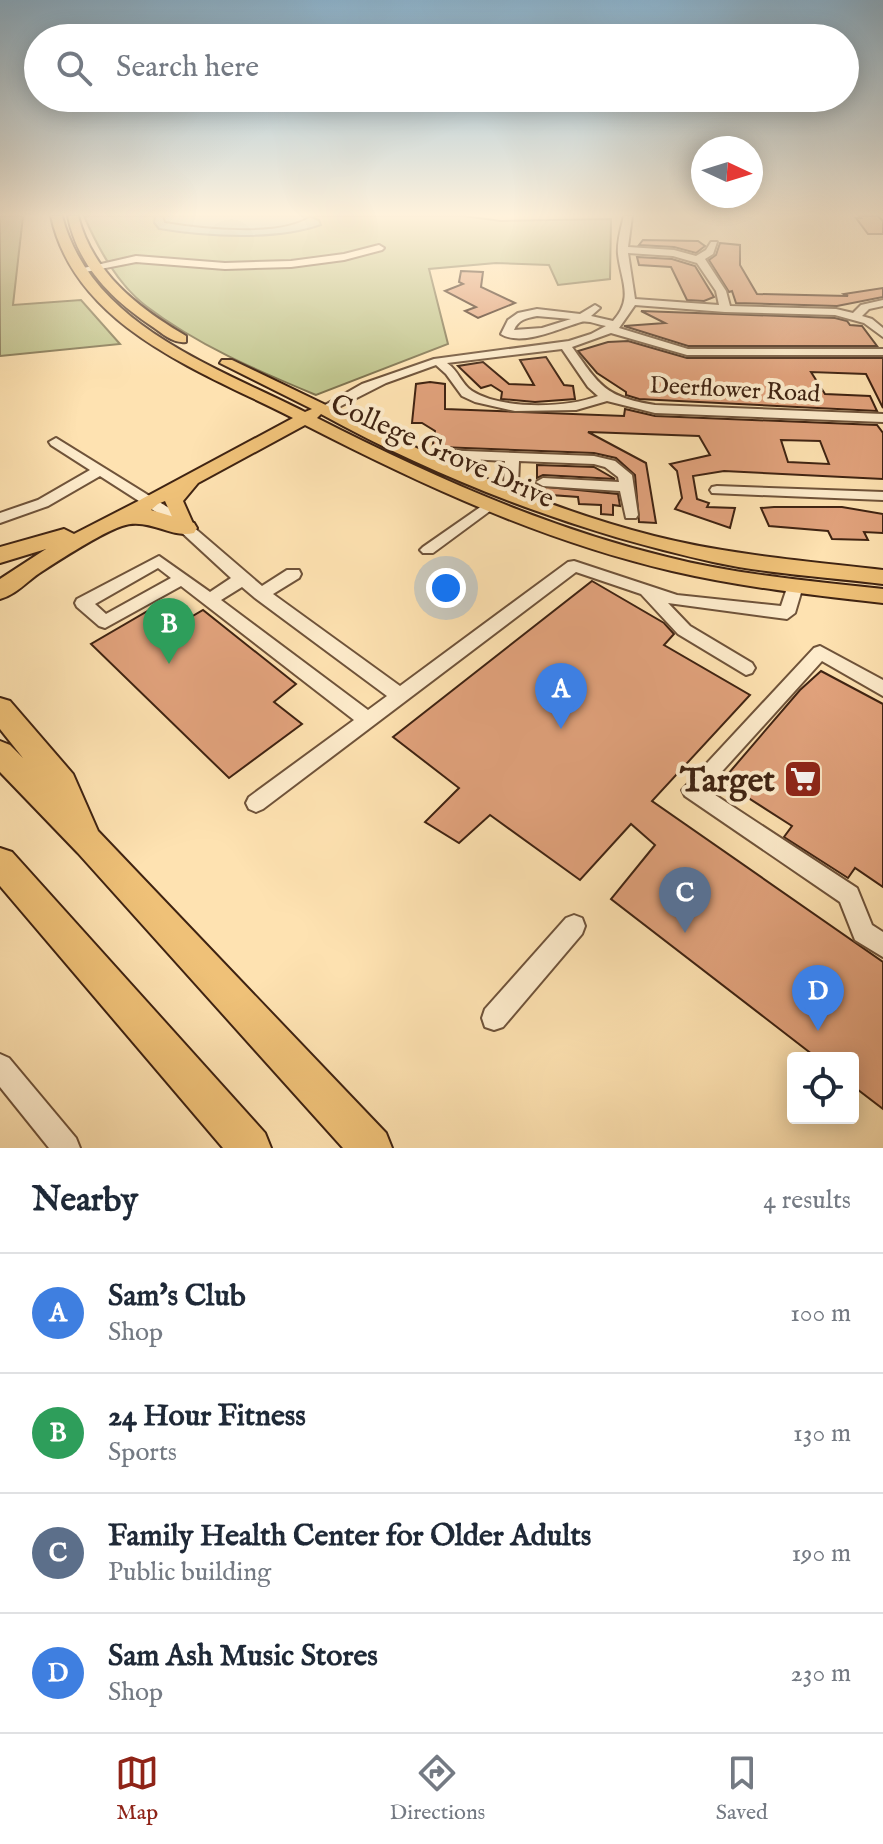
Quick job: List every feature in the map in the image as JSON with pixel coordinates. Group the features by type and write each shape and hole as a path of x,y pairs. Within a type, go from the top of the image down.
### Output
{"highway":[{"path":"0,591 31,567 148,503"},
{"path":"0,555 79,531 148,503"},
{"path":"120,520 148,516 186,528"},
{"path":"0,709 62,783 89,843"},
{"path":"0,753 89,843 371,1148"},
{"path":"0,862 250,1148"}],"main road":[{"name":"College Grove Drive","path":"79,270 93,288 143,332 305,419 411,472 489,505 550,529 666,564 744,580 883,596"},
{"name":"College Grove Drive","path":"99,270 120,295 169,332 203,352 324,409 381,440 506,493 646,540 717,557 883,577"},
{"path":"148,503 324,409"},
{"path":"411,472 439,477 486,495 506,493"},
{"path":"186,528 174,501 199,476"},
{"path":"489,505 510,504 561,521 586,521"}],"street":[{"path":"324,409 361,388 438,361 466,354 566,346 613,327 625,315 631,302 625,270"},
{"path":"706,270 721,291 725,309"},
{"path":"631,302 725,309 836,312 874,324 883,334"},
{"path":"856,316 865,307 883,303"},
{"path":"507,334 547,331 583,319 595,308"},
{"path":"507,334 511,322 528,313 553,312 613,327 687,352 883,352"},
{"path":"507,334 519,350"},
{"path":"566,346 598,393 606,397"},
{"path":"438,361 454,374 464,391 489,402 566,408 606,397"},
{"name":"Deerflower Road","path":"606,397 628,405 655,409 883,418"},
{"path":"56,442 172,516 242,579 400,696"},
{"path":"440,454 594,460 610,464 625,475 631,515"},
{"path":"506,493 511,485 512,456"},
{"path":"0,518 43,503 100,470"},
{"path":"543,482 628,487"},
{"path":"717,490 883,496"},
{"path":"428,550 489,505"},
{"path":"182,579 105,622 83,603 159,561 368,720"},
{"path":"256,803 574,566 692,603 787,613 795,586"},
{"path":"261,594 293,574"},
{"path":"210,600 242,579"},
{"path":"647,591 684,630 746,668"},
{"path":"883,689 820,652 692,790 849,895 863,932 883,946"},
{"path":"494,1018 574,926"},
{"path":"0,1067 66,1148"}],"green space":[{"path":"0,270 17,270 13,305 81,300 120,344 0,356"},
{"path":"113,270 429,270 448,344 316,395 207,345 146,306"},
{"path":"551,270 610,270 610,279 558,285"}],"building":[{"path":"672,270 697,270 714,297 704,301 687,300"},
{"path":"715,270 743,270 757,294 848,296 844,294 883,288 883,297 837,306 736,303 732,291 729,292"},
{"path":"461,271 483,272 481,287 515,303 478,318 465,311 476,307 445,291 463,284 459,282"},
{"path":"641,311 835,318 850,325 862,326 877,346 688,346 624,326 665,323"},
{"path":"628,341 687,358 883,358 883,408 866,374 811,372 825,394 870,396 877,411 639,399 626,395 597,373 578,351 608,342"},
{"path":"546,357 564,385 573,386 575,399 535,402 501,399 502,392 491,385 481,388 458,366 483,362 509,384 534,385 520,360"},
{"path":"416,384 445,384 445,409 624,416 625,409 655,416 877,425 883,433 883,479 724,471 693,476 697,499 709,503 707,507 735,508 730,528 675,509 682,498 677,471 670,464 710,455 699,436 588,432 646,463 656,523 639,522 635,475 616,458 594,453 440,447 432,450 435,431 422,423 412,423","holes":["781,440 820,441 829,464 788,462"]},
{"path":"537,465 594,467 615,479 543,475 537,478"},
{"path":"537,486 618,494 620,506 613,505 613,515 601,514 601,505 579,504 578,497 537,494"},
{"path":"842,507 883,514 883,533 864,532 868,540 832,539 828,531 769,526 761,508"},
{"path":"592,581 664,623 674,634 664,645 750,695 652,801 883,962 883,1109 859,1091 859,1052 809,1052 611,899 655,845 631,824 580,880 490,815 459,843 425,822 459,788 393,737"},
{"path":"158,605 179,624 203,610 296,684 274,702 302,724 229,778 91,644"},
{"name":"Target","path":"821,671 883,704 883,887 855,868 848,878 784,837 792,826 722,781 800,690"}],"place":[{"name":"24 Hour Fitness","path":"169,664"},
{"name":"Sam's Club","path":"561,729"},
{"name":"Target","path":"803,779"},
{"name":"Family Health Center for Older Adults","path":"685,933"},
{"name":"Sam Ash Music Stores","path":"818,1031"}]}
